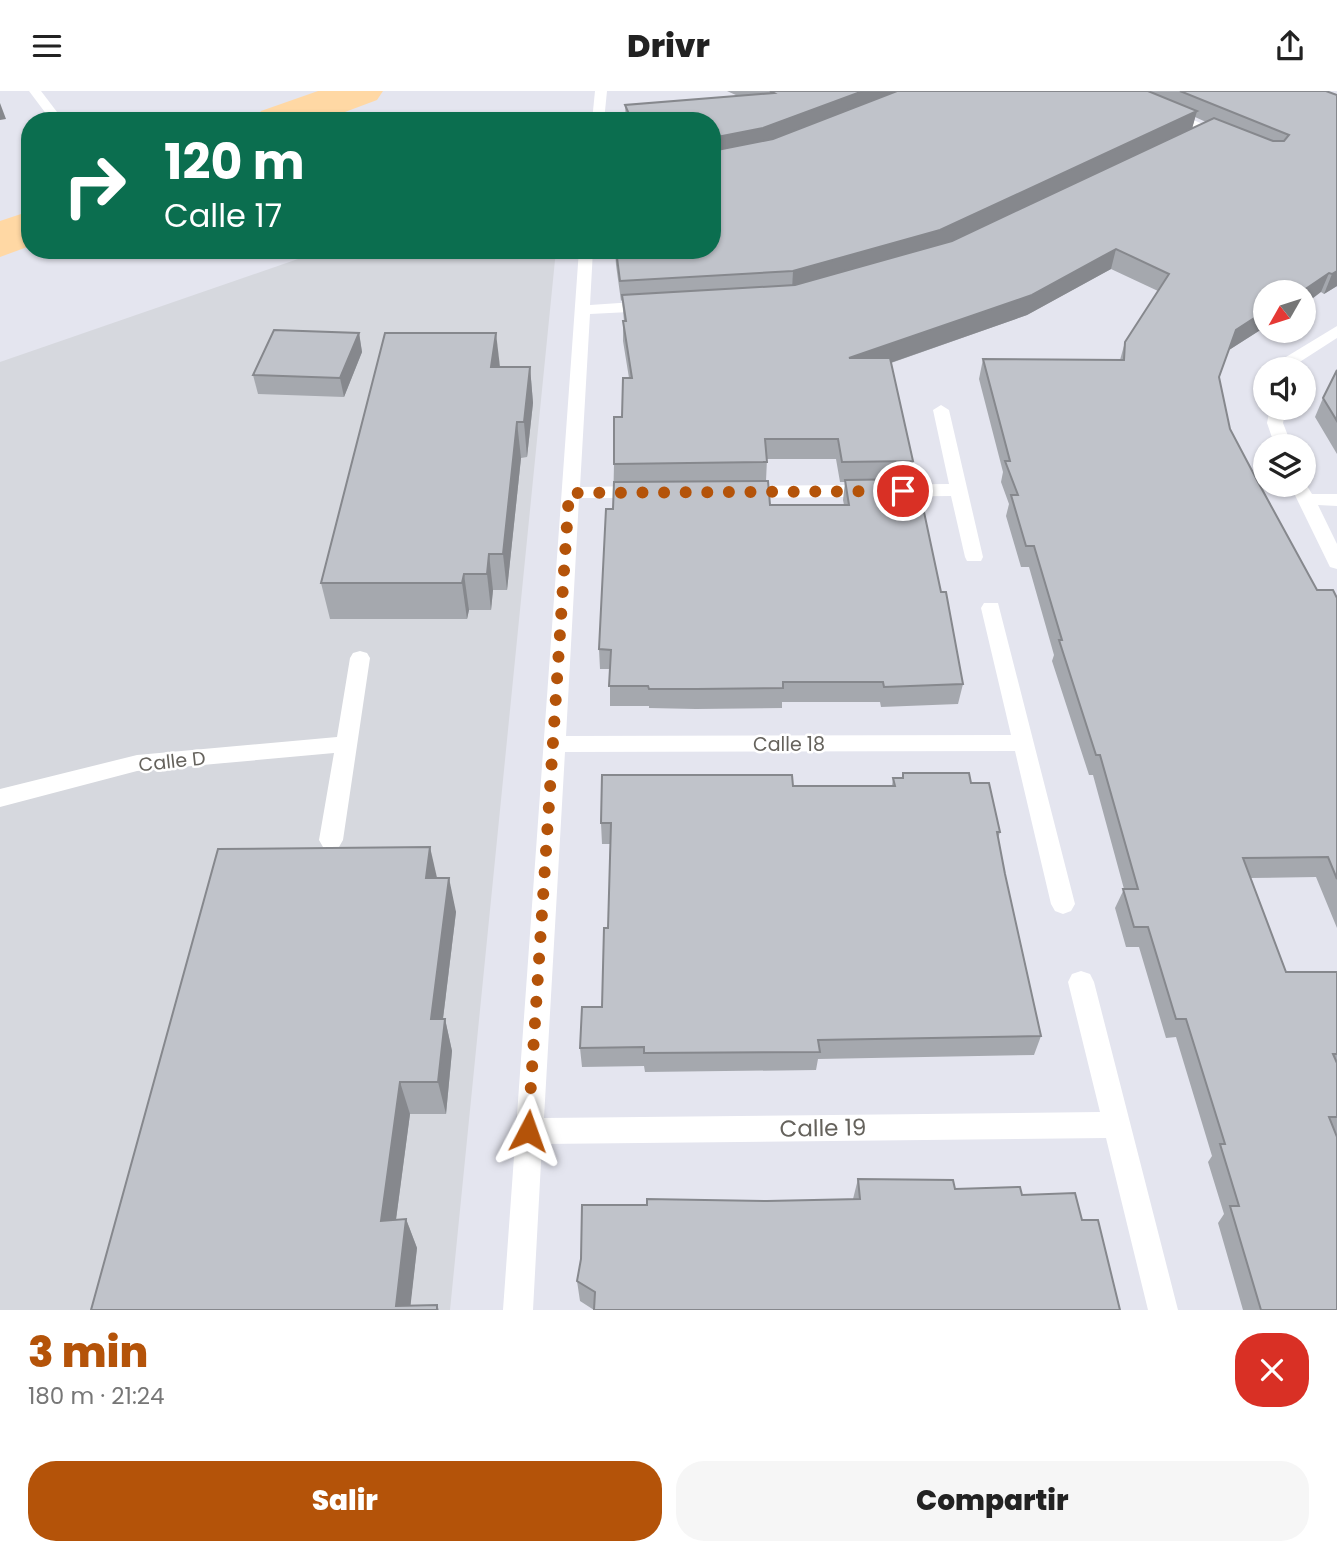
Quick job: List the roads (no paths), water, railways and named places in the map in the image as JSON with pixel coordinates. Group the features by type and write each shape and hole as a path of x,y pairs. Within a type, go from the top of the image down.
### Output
{"street":[{"path":"598,112 601,91"},
{"path":"1114,91 1202,132 1234,139"},
{"path":"41,93 51,112"},
{"path":"518,1310 586,259"},
{"path":"583,310 662,305"},
{"path":"1296,357 1337,331"},
{"path":"941,409 974,557"},
{"path":"722,492 959,490"},
{"path":"569,493 653,492"},
{"path":"1316,495 1337,500"},
{"path":"1304,497 1337,563"},
{"path":"991,608 1063,904"},
{"path":"331,840 360,658"},
{"name":"Calle 18","path":"554,744 1023,743"},
{"name":"Calle D","path":"0,798 137,763 347,744"},
{"path":"1081,982 1163,1310"},
{"name":"Calle 19","path":"528,1131 1118,1125"}],"waterway":[{"path":"302,112 361,91"},
{"path":"0,241 21,230"}]}
